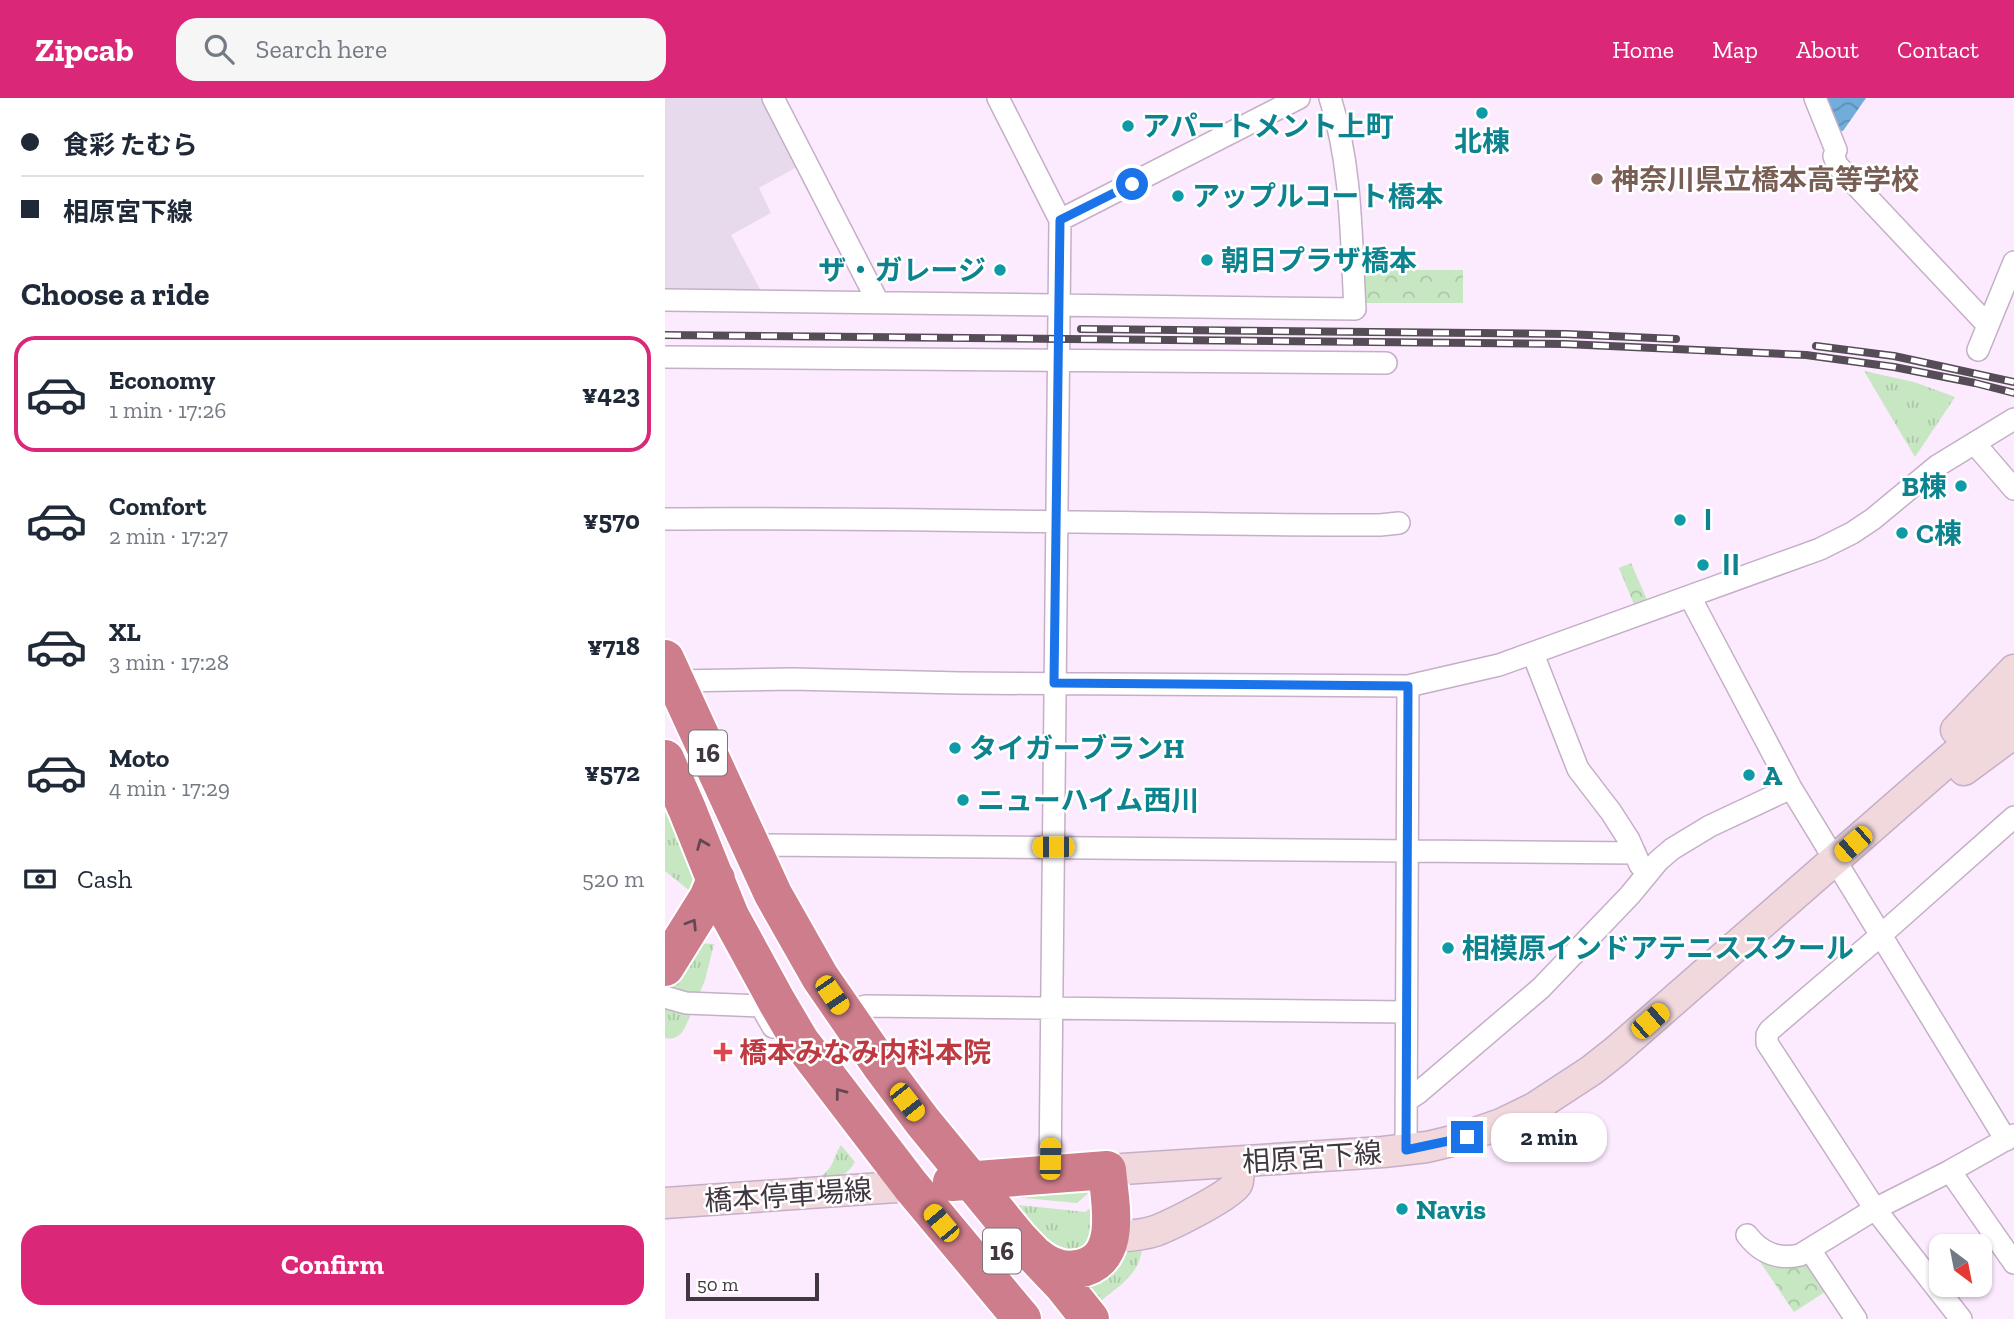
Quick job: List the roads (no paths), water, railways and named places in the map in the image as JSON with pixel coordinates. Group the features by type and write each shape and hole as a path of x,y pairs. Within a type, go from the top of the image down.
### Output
{"highway":[{"name":"16","path":"668,678 734,860 730,916 800,1041 863,1124 1052,1267 1067,1270 1091,1265 1101,1258 1111,1237"},
{"name":"16","path":"665,759 734,860 801,986 863,1079 942,1183 1058,1319"},
{"name":"16","path":"734,860 773,894 844,1012 907,1102 986,1277 1021,1319"},
{"path":"665,967 734,860"},
{"path":"942,1183 1107,1170 1111,1237"},
{"name":"16","path":"1031,1253 1078,1319"},
{"name":"16","path":"1031,1253 1062,1284 1090,1319"},
{"name":"16","path":"986,1277 978,1294 979,1303 992,1319"}],"street":[{"path":"773,98 878,302"},
{"path":"998,98 1060,220 1050,1174"},
{"path":"1060,220 1299,98"},
{"path":"665,300 1355,309 1346,181 1335,112 1330,98"},
{"path":"1815,98 1836,150 1834,156 1837,164 1980,318 1989,323"},
{"path":"1978,350 2014,261"},
{"path":"665,357 1386,363"},
{"path":"668,678 1408,686 1499,665 1810,553 1852,533 1937,466 2014,419"},
{"path":"1975,444 2014,489"},
{"path":"665,519 961,519 1226,525 1399,523"},
{"path":"1690,597 1791,788 2010,1137 1875,1209 1810,1250 1793,1257 1775,1256 1760,1249 1747,1235"},
{"path":"1532,654 1578,769 1611,812 1636,853 1644,877"},
{"path":"1889,812 1937,750 2014,670"},
{"path":"1406,1150 1408,686"},
{"name":"相原宮下線","path":"1107,1170 1406,1150 1452,1141 1500,1124 1534,1108 1568,1087 1616,1051 2014,703"},
{"path":"1912,793 1944,785 2014,733"},
{"path":"1406,1101 1541,988 1672,849 1710,826 1791,788"},
{"path":"1961,1319 1875,1209 1766,1039 1770,1030 2014,817"},
{"path":"734,860 765,845 1636,853"},
{"path":"665,996 686,1003 761,1006 784,1044 800,1041"},
{"path":"844,1012 866,1006 1406,1012"},
{"path":"833,1192 859,1177 867,1163 869,1140 863,1124"},
{"path":"1111,1237 1155,1231 1221,1197 1237,1186 1238,1162"},
{"path":"1950,1171 2014,1263"},
{"name":"橋本停車場線","path":"665,1203 942,1183"},
{"path":"1810,1250 1856,1319"}],"water":[{"path":"1823,98 1866,98 1843,131 1835,130"}],"railway":[{"path":"1081,329 1566,334 1676,339"},
{"path":"665,335 1565,344 1806,355 1894,367 2014,393"},
{"path":"1816,346 1894,356 2014,382"}],"place":[{"name":"北棟","path":"1482,113"},
{"name":"アパートメント上町","path":"1128,126"},
{"name":"神奈川県立橋本高等学校","path":"1597,179"},
{"name":"アップルコート橋本","path":"1178,196"},
{"name":"朝日プラザ橋本","path":"1207,260"},
{"name":"ザ・ガレージ","path":"1000,270"},
{"name":"B棟","path":"1961,486"},
{"name":"Ⅰ","path":"1680,520"},
{"name":"C棟","path":"1902,533"},
{"name":"Ⅱ","path":"1703,565"},
{"name":"タイガーブランH","path":"955,748"},
{"name":"A","path":"1749,775"},
{"name":"ニューハイム西川","path":"963,800"},
{"name":"相模原インドアテニススクール","path":"1448,948"},
{"name":"橋本みなみ内科本院","path":"723,1052"},
{"name":"Navis","path":"1402,1209"}]}
